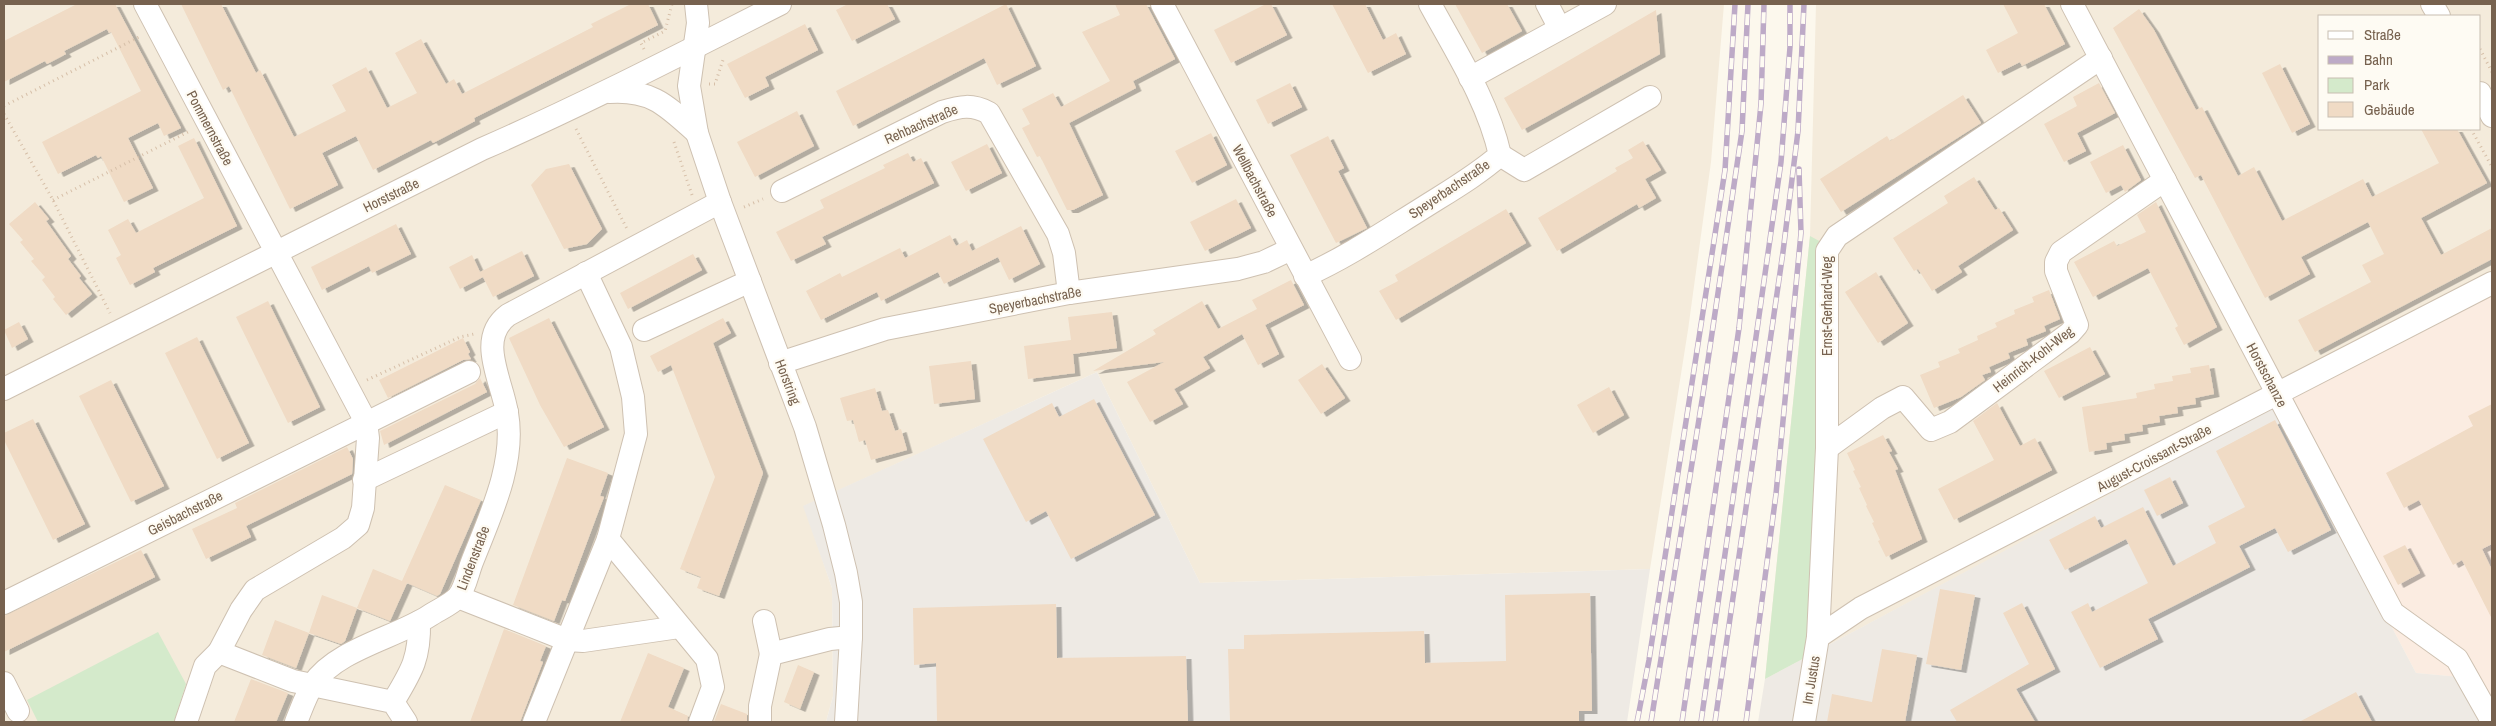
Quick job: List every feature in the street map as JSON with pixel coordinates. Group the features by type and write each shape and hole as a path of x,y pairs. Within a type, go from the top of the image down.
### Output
{"street":[{"name":"Pommernstraße","path":"145,4 275,252"},
{"name":"Horstring","path":"696,4 698,23 690,86 697,133 722,209 805,427 834,525 850,602 852,637 846,722"},
{"name":"Horststraße","path":"4,389 275,252 482,150 654,69 780,4"},
{"name":"Wellbachstraße","path":"1162,4 1350,358"},
{"name":"Speyerbachstraße","path":"1305,276 1336,261 1402,221 1483,170 1500,155 1495,131 1470,78 1430,4"},
{"path":"1547,4 1559,27"},
{"path":"1470,78 1559,27 1605,4"},
{"name":"Horstschanze","path":"2072,4 2276,394 2394,613 2456,659 2492,721"},
{"path":"2432,4 2438,15"},
{"name":"Ernst-Gerhard-Weg","path":"1818,637 1827,448 1827,250 1837,236 2101,58"},
{"path":"606,92 630,91 648,94 663,103 697,133"},
{"path":"2481,95 2492,116"},
{"path":"1500,155 1524,170 1650,97"},
{"name":"Rehbachstraße","path":"782,190 942,112 963,105 978,107 990,113 1058,234 1064,253 1069,293"},
{"name":"Heinrich-Kohl-Weg","path":"1827,448 1882,408 1903,397 1932,430 1950,422 2070,333 2077,325 2056,271 2056,262 2061,252 2165,180"},
{"path":"494,329 508,315 700,213 722,209"},
{"name":"Speyerbachstraße","path":"780,363 885,329 1069,293 1238,269 1264,262 1291,249"},
{"path":"186,722 205,666 219,652 254,590 343,538 358,525 363,508 367,430 348,389 275,252"},
{"path":"534,722 608,539 636,434 633,397 621,347 586,273"},
{"path":"644,330 750,281"},
{"name":"August-Croissant-Straße","path":"1818,637 1861,608 2492,283"},
{"name":"Lindenstraße","path":"296,722 314,684 336,662 419,622 458,597 497,493 507,458 509,433 507,412 493,354 494,329"},
{"name":"Geisbachstraße","path":"4,603 367,430 469,372"},
{"path":"364,480 507,412"},
{"path":"608,539 707,659 712,674 713,687 700,722"},
{"path":"458,597 567,640 583,641 679,627"},
{"path":"760,722 760,706 771,654 764,621"},
{"path":"393,702 410,674 420,646 419,622"},
{"path":"771,654 830,639 852,637"},
{"name":"Im Justus","path":"1804,722 1818,637"},
{"path":"219,652 293,681 393,702 406,722"},
{"path":"4,683 17,718"}],"path":[{"path":"654,69 641,43 665,31 672,4"},
{"path":"4,106 157,27"},
{"path":"2481,51 2492,72"},
{"path":"4,114 53,200 120,331"},
{"path":"53,200 206,122"},
{"path":"568,134 585,125"},
{"path":"576,129 625,225"},
{"path":"2473,130 2492,167"},
{"path":"673,139 700,213"},
{"path":"722,209 782,190"},
{"path":"348,389 460,337 494,329"}],"shaded area":[{"path":"4,4 1724,4 1711,162 1688,330 1650,569 1200,583 1097,372 804,506 832,588 833,696 826,722 4,722"},
{"path":"1816,4 2492,4 2492,292 1765,679 1810,236"},
{"path":"2492,292 2492,722 2460,677 2416,673 2275,406"},
{"path":"1097,372 1200,583 1650,569 1627,722 826,722 833,696 832,588 803,506"},
{"path":"2275,406 2416,673 2460,677 2484,722 1758,722 1765,679"}],"green space":[{"path":"1810,236 1823,243 1827,646 1765,679"},
{"path":"158,632 186,684 174,722 38,722 27,700"}],"building":[{"path":"77,4 115,4 181,128 164,136 158,123 128,138 153,188 124,202 101,156 98,158 96,155 58,174 42,142 141,91 111,32 109,33 107,29 64,51 66,54 47,64 45,61 4,82 4,41"},
{"path":"181,4 221,4 256,73 260,70 294,137 346,111 332,85 366,67 387,108 417,93 395,53 421,39 446,84 454,79 462,94 593,27 591,24 631,4 648,4 658,25 474,118 475,121 433,143 431,140 373,170 356,136 322,153 338,185 290,209 229,86 223,90"},
{"path":"848,4 887,4 895,19 852,41 836,10"},
{"path":"1006,4 1036,66 997,85 984,58 853,126 836,91"},
{"path":"1115,4 1146,4 1175,59 1133,81 1136,88 1069,123 1103,195 1073,210 1067,210 1040,156 1037,157 1022,128 1030,124 1022,109 1053,93 1061,107 1110,81 1082,32 1120,15"},
{"path":"1266,4 1271,4 1287,35 1231,63 1214,30"},
{"path":"1332,4 1365,4 1383,40 1396,33 1406,54 1368,73"},
{"path":"1455,4 1507,4 1522,31 1482,53"},
{"path":"2003,4 2044,4 2065,44 2022,66 2020,62 1998,73 1986,50 2018,33"},
{"path":"2139,9 2154,30 2196,110 2202,107 2238,176 2254,167 2282,221 2363,179 2372,197 2439,163 2422,130 2458,130 2487,183 2421,218 2441,255 2492,228 2492,259 2315,352 2298,320 2371,282 2362,265 2384,254 2368,222 2301,257 2310,274 2265,298 2201,175 2195,178 2113,28"},
{"path":"1656,10 1660,54 1522,130 1504,98"},
{"path":"805,24 818,50 765,77 769,86 745,98 727,64"},
{"path":"2280,64 2310,124 2292,133 2262,73"},
{"path":"1290,83 1302,107 1268,124 1256,100"},
{"path":"2099,83 2115,113 2077,133 2086,151 2064,162 2044,124 2077,106 2073,97"},
{"path":"1963,95 1981,123 1841,212 1820,179 1887,136 1890,141"},
{"path":"797,111 814,146 755,177 737,142"},
{"path":"1211,133 1227,165 1192,183 1175,151"},
{"path":"1328,136 1344,168 1338,171 1367,228 1336,243 1290,155"},
{"path":"194,138 237,226 153,268 155,272 130,285 116,258 121,255 108,230 128,219 136,233 204,198 178,146"},
{"path":"1643,141 1661,170 1645,179 1656,198 1639,208 1637,204 1557,251 1538,218 1617,171 1615,168 1633,158 1628,150"},
{"path":"987,144 1002,173 966,191 951,162"},
{"path":"2123,145 2141,180 2125,192 2121,185 2106,193 2090,162"},
{"path":"908,153 913,162 921,158 934,183 822,237 826,244 791,261 776,232 824,208 820,200 885,168 883,165"},
{"path":"569,164 602,229 587,244 564,249 531,185 546,169"},
{"path":"1974,177 1995,210 1999,208 2013,230 1958,266 1962,272 1932,291 1918,269 1914,271 1893,238 1948,203 1944,196"},
{"path":"1236,199 1251,228 1205,251 1190,222"},
{"path":"35,202 49,219 46,221 71,256 68,259 81,276 79,278 92,294 66,315 53,299 55,297 42,280 45,277 31,261 34,259 20,242 23,240 9,224"},
{"path":"2156,202 2217,327 2184,345 2175,328 2178,326 2148,268 2093,297 2074,262 2114,241 2117,246 2146,232 2137,215"},
{"path":"1506,209 1526,243 1396,320 1379,291 1398,281 1395,275"},
{"path":"396,224 411,254 372,273 369,266 322,290 311,267"},
{"path":"1021,226 1040,264 1009,280 998,257 944,284 938,272 881,301 877,292 821,320 806,291 840,273 842,277 900,248 905,258 950,235 956,246 967,240 972,251"},
{"path":"522,251 534,276 493,297 483,277 460,289 449,267 472,255 480,272"},
{"path":"693,254 702,270 628,309 620,293"},
{"path":"1876,272 1908,323 1878,343 1845,292"},
{"path":"1291,280 1304,305 1265,325 1279,354 1258,365 1242,334 1203,357 1210,368 1174,389 1183,404 1150,422 1127,382 1164,362 1093,371 1156,334 1153,330 1202,301 1218,329 1257,309 1252,300"},
{"path":"2049,290 2060,319 2044,326 2046,331 2026,339 2028,345 2008,353 2010,358 1989,367 1991,372 1982,375 1985,380 1961,397 1934,408 1920,375 1940,367 1938,362 1960,353 1958,349 1978,340 1977,336 1997,327 1995,323 2015,314 2014,310 2034,302 2032,297"},
{"path":"268,301 320,407 288,423 236,317"},
{"path":"1112,312 1117,348 1073,354 1072,345 1075,373 1028,379 1024,346 1071,340 1068,317"},
{"path":"549,318 604,427 564,447 540,405 509,338"},
{"path":"723,318 731,333 713,343 763,473 719,596 697,588 701,577 680,569 715,477 671,365 658,372 650,356"},
{"path":"19,322 28,339 12,348 4,330"},
{"path":"197,337 249,443 217,459 165,353"},
{"path":"463,338 470,352 468,354 471,359 463,360 388,398 379,380"},
{"path":"2090,347 2105,374 2059,398 2044,371"},
{"path":"971,361 975,399 934,404 929,366"},
{"path":"1322,364 1345,398 1321,414 1298,380"},
{"path":"2209,365 2214,394 2195,398 2196,404 2177,407 2178,413 2159,416 2160,422 2142,425 2143,431 2124,434 2125,440 2106,443 2107,449 2089,452 2082,407 2137,398 2136,393 2155,389 2154,384 2173,381 2172,376 2191,373 2190,368"},
{"path":"480,378 487,392 384,445 380,431 475,384"},
{"path":"111,380 164,486 131,502 79,396"},
{"path":"1609,387 1624,415 1593,433 1577,405"},
{"path":"875,388 882,411 888,410 895,431 901,429 907,450 871,460 865,440 859,442 853,420 847,421 840,398"},
{"path":"1094,399 1155,515 1071,559 1046,511 1026,522 983,439 1052,403 1059,417"},
{"path":"1997,403 2020,446 2035,438 2052,470 1954,520 1938,489 1994,460 1973,421"},
{"path":"2492,404 2492,544 2482,549 2492,570 2492,619 2462,560 2453,565 2419,500 2404,508 2386,473 2473,426 2468,416"},
{"path":"33,419 85,524 53,540 4,440 4,433"},
{"path":"2275,420 2331,530 2288,552 2275,528 2239,546 2250,567 2148,619 2158,639 2100,668 2071,612 2088,603 2092,612 2148,583 2126,539 2065,570 2049,540 2095,516 2101,528 2143,507 2173,566 2216,543 2208,526 2245,507 2216,451"},
{"path":"1883,435 1892,451 1889,452 1898,469 1895,470 1922,539 1886,557 1878,541 1880,540 1872,523 1874,522 1866,506 1859,488 1861,487 1853,471 1855,470 1847,453"},
{"path":"347,447 353,459 352,474 246,526 251,537 206,559 192,529 237,508 235,503"},
{"path":"567,458 608,473 600,496 604,497 565,601 562,600 554,621 513,605"},
{"path":"2170,477 2183,503 2157,516 2144,490"},
{"path":"445,485 481,500 440,594 437,596 407,583 390,621 357,608 373,569 402,581"},
{"path":"2405,545 2420,573 2398,585 2383,556"},
{"path":"141,550 155,577 4,652 4,616"},
{"path":"1940,589 1975,595 1961,670 1926,664"},
{"path":"1590,593 1592,711 1579,711 1579,722 1230,722 1228,649 1244,649 1244,635 1424,631 1425,663 1506,661 1505,595"},
{"path":"322,595 357,608 345,641 341,644 309,633"},
{"path":"2022,603 2055,669 2016,689 2035,722 1957,722 1950,710 2029,664 2003,613"},
{"path":"1056,604 1057,658 1186,656 1188,722 937,722 936,663 914,665 913,608"},
{"path":"275,620 309,633 296,668 262,655"},
{"path":"504,629 546,646 540,661 543,662 520,722 470,722"},
{"path":"1882,649 1917,655 1905,722 1827,722 1832,694 1872,702"},
{"path":"648,653 684,668 668,707 688,716 687,722 620,722"},
{"path":"798,665 814,672 800,709 784,702"},
{"path":"251,679 288,693 276,722 234,722"},
{"path":"2356,692 2372,722 2299,722"},
{"path":"721,704 747,714 747,722 714,722"}],"railway":[{"path":"1637,722 1649,660 1725,170 1735,4"},
{"path":"1651,722 1742,131 1748,4"},
{"path":"1682,722 1739,328 1761,104 1764,4"},
{"path":"1701,722 1781,162 1790,47 1790,4"},
{"path":"1715,722 1783,252 1798,131 1804,4"},
{"path":"1746,722 1776,494 1801,233 1799,169"}]}
